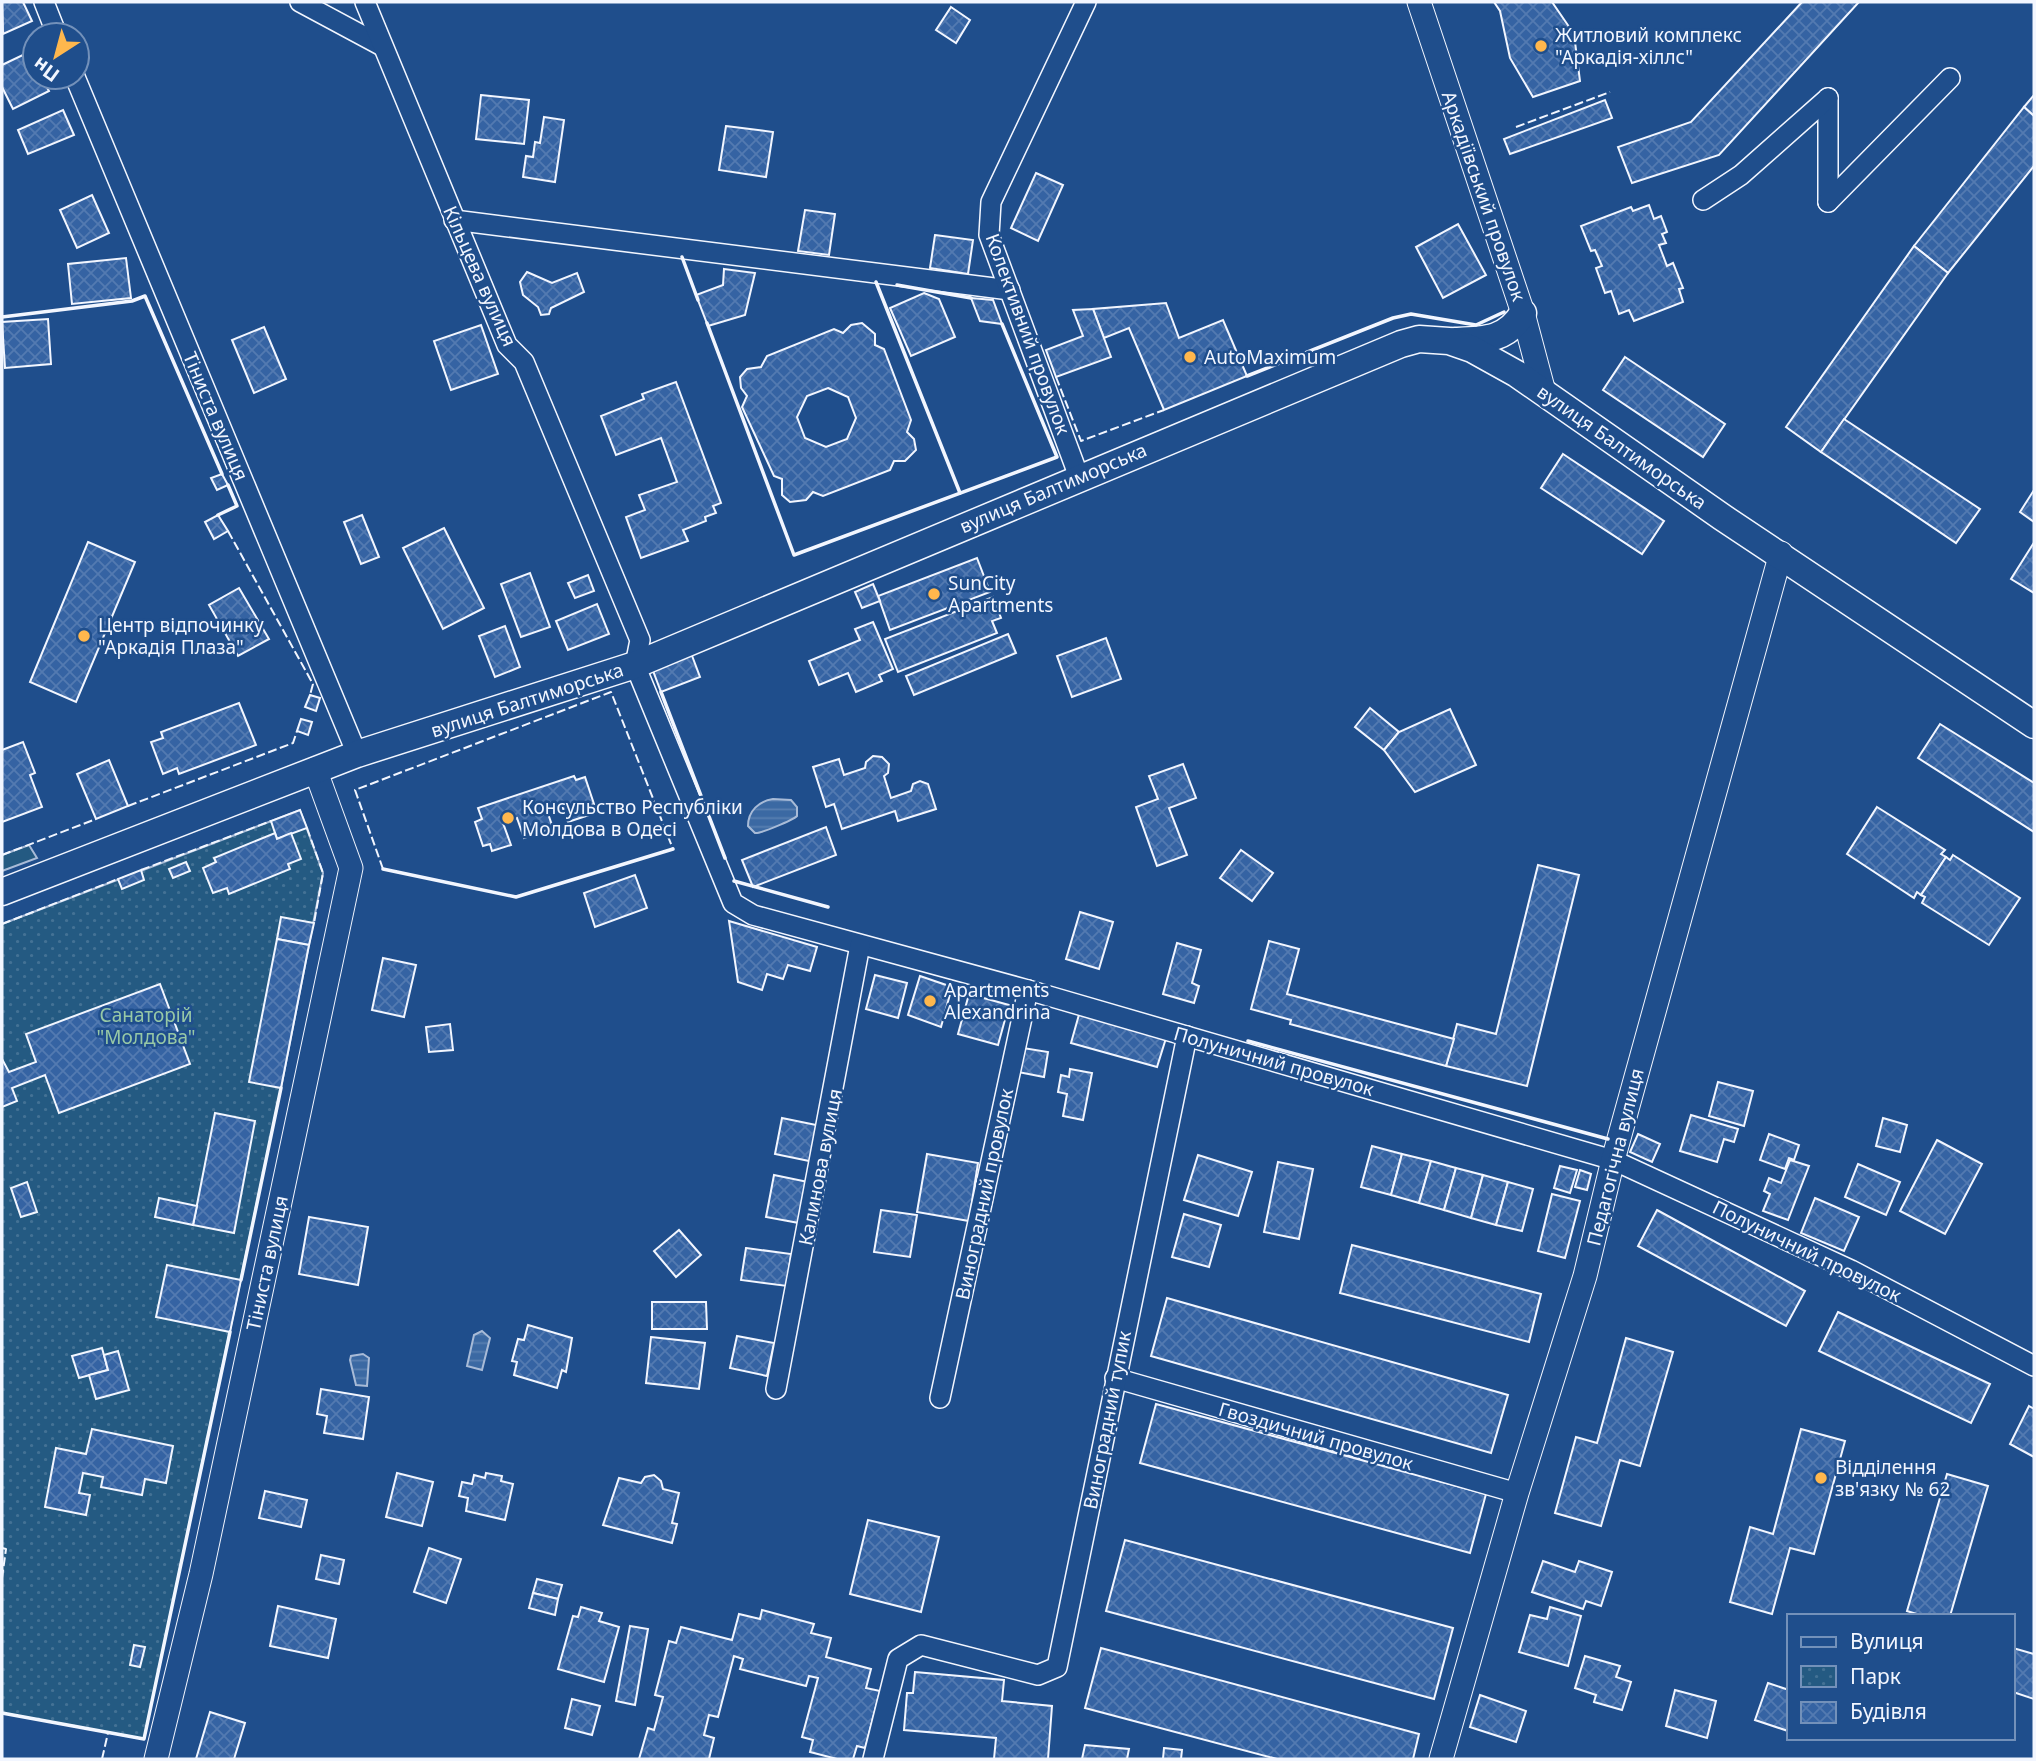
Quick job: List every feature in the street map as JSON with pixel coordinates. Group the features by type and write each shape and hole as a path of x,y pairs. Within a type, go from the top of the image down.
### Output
{"main road":[{"path":"1449,341 1497,337 1516,324 1523,313"},
{"name":"вулиця Балтиморська","path":"2,892 315,769 635,665 1079,477 1401,344 1419,340 1449,341 1492,360 1544,392 1722,517 1781,553 1954,674 2034,725"}],"street":[{"path":"44,2 51,21"},
{"path":"300,2 382,46"},
{"name":"Кільцева вулиця","path":"365,2 507,345 524,362 640,640 635,665"},
{"name":"Колективний провулок","path":"1079,477 989,235 991,202 1086,2"},
{"name":"Аркадіївський провулок","path":"1419,2 1523,313 1544,392"},
{"path":"1703,200 1741,175 1828,98 1828,202 1951,78"},
{"name":"Тіниста вулиця","path":"81,91 357,754"},
{"path":"454,220 1010,290"},
{"name":"Педагогічна вулиця","path":"1441,1759 1517,1493 1585,1276 1613,1160 1781,553"},
{"name":"Полуничний провулок","path":"635,665 733,902 753,915 1028,990 1613,1160 1852,1270 2034,1366"},
{"name":"Тіниста вулиця","path":"156,1759 201,1574 351,868 315,769"},
{"name":"Калинова вулиця","path":"776,1389 860,945"},
{"name":"Виноградний провулок","path":"940,1398 1028,990"},
{"name":"Виноградний тупик","path":"873,1759 898,1659 921,1645 1038,1675 1057,1667 1187,1036"},
{"name":"Гвоздичний провулок","path":"1115,1378 1517,1493"}],"green space":[{"name":"Санаторій \"Молдова\"","path":"300,810 323,873 281,1088 144,1739 2,1713 2,924"},
{"path":"29,845 37,858 2,871 2,855"}],"shaded area":[{"path":"773,799 791,800 797,807 797,816 755,833 748,826 752,811 759,804"},
{"path":"482,1331 490,1338 482,1370 467,1366 474,1335"},
{"path":"363,1354 369,1358 367,1386 356,1385 350,1360 351,1356"}],"building":[{"path":"2,2 23,2 32,21 21,21 21,26 3,34"},
{"name":"Житловий комплекс \"Аркадія-хіллс\"","path":"1494,2 1552,2 1574,34 1580,81 1533,97 1510,58 1500,11"},
{"path":"1802,2 1859,2 1719,155 1632,183 1618,147 1691,122"},
{"path":"951,7 970,20 956,43 936,30"},
{"path":"21,56 21,91 49,91 13,109 2,87 2,65"},
{"path":"481,95 529,100 524,144 476,139"},
{"path":"2034,95 2034,116 2024,107"},
{"path":"1605,100 1612,118 1510,154 1504,139"},
{"path":"2024,107 2034,116 2034,166 1948,273 1914,246"},
{"path":"63,110 74,135 28,154 18,130"},
{"path":"544,117 564,120 555,182 523,177 526,156 533,157 535,142 540,143"},
{"path":"726,126 773,132 766,177 719,170"},
{"path":"1036,173 1063,185 1038,241 1011,228"},
{"path":"92,195 109,233 77,248 60,210"},
{"path":"1649,205 1654,219 1661,216 1667,232 1662,234 1666,243 1659,245 1667,266 1673,263 1683,288 1679,289 1683,302 1634,321 1629,310 1619,314 1611,291 1605,293 1596,268 1602,266 1595,250 1591,251 1581,226 1631,207 1633,211"},
{"path":"805,210 835,214 829,255 798,251"},
{"path":"1458,224 1486,275 1443,298 1416,247"},
{"path":"935,235 973,240 968,274 930,268"},
{"path":"1914,246 1948,273 1821,452 1786,427"},
{"path":"126,258 131,298 72,304 68,264"},
{"path":"724,269 755,273 745,315 708,326 696,295 723,285"},
{"path":"527,272 552,283 577,273 584,292 551,308 549,314 541,315 538,307 523,295 520,282"},
{"path":"924,293 939,299 955,337 911,356 890,308"},
{"path":"971,298 993,300 1002,324 980,321"},
{"name":"AutoMaximum","path":"1166,303 1179,338 1223,320 1247,376 1164,410 1129,328 1104,338 1093,309"},
{"path":"1093,309 1111,357 1056,377 1046,350 1083,336 1073,310"},
{"path":"48,319 51,364 5,368 2,322"},
{"path":"862,323 875,334 875,345 884,349 911,420 907,432 914,439 916,450 905,461 894,461 890,470 823,496 813,492 806,500 790,502 782,495 782,479 774,476 742,407 747,396 741,388 740,377 747,369 761,367 767,356 834,329 843,333 851,325","holes":["828,388 848,397 856,418 847,439 826,447 805,438 797,417 807,396"]},
{"path":"481,325 498,374 451,390 434,341"},
{"path":"264,327 286,379 254,393 232,340"},
{"path":"1625,357 1725,424 1703,457 1603,390"},
{"path":"676,382 721,503 713,506 716,513 705,517 706,521 683,530 688,541 641,558 626,517 645,510 639,495 677,482 661,438 616,455 601,416 644,399 642,394"},
{"path":"1844,419 1980,509 1956,543 1821,452"},
{"path":"1563,454 1664,521 1642,554 1541,488"},
{"path":"222,474 228,485 217,490 211,478"},
{"path":"2034,490 2034,522 2020,512"},
{"path":"218,515 228,531 214,539 205,522"},
{"path":"362,515 379,557 361,564 344,522"},
{"path":"444,528 484,608 443,629 403,548"},
{"path":"88,542 135,562 76,702 30,682"},
{"path":"2034,545 2034,593 2011,579"},
{"name":"SunCity Apartments","path":"977,558 990,592 890,630 878,596"},
{"path":"530,573 550,627 521,637 501,584"},
{"path":"588,575 594,591 575,598 568,583"},
{"path":"873,584 880,601 862,608 855,592"},
{"path":"239,588 269,639 238,656 209,605"},
{"path":"993,597 1001,618 992,621 997,633 898,672 885,639"},
{"path":"597,604 609,634 568,650 556,621"},
{"path":"873,622 893,669 879,675 882,681 856,692 848,673 819,685 809,661 860,640 855,629"},
{"path":"505,626 520,667 495,677 479,636"},
{"path":"1008,634 1016,653 914,695 906,676"},
{"path":"1106,638 1121,679 1072,697 1057,656"},
{"path":"691,653 700,677 661,692 652,668"},
{"path":"310,695 320,698 316,711 305,707"},
{"path":"239,703 256,745 179,774 177,768 163,774 151,742 163,738 161,732"},
{"path":"1370,708 1399,732 1384,750 1355,727"},
{"path":"1450,709 1476,765 1415,792 1384,750 1399,732"},
{"path":"301,719 312,722 308,735 297,731"},
{"path":"1940,724 2034,783 2034,832 1918,758"},
{"path":"23,742 35,773 30,775 42,807 2,822 2,750"},
{"path":"873,756 882,757 889,764 888,773 884,776 891,798 911,791 913,784 920,781 928,784 936,809 898,821 895,811 842,829 834,804 826,807 813,767 839,759 844,775 865,768 866,762"},
{"path":"109,760 128,806 96,819 77,774"},
{"path":"1183,764 1196,798 1169,808 1187,855 1157,866 1136,807 1158,799 1149,776"},
{"path":"574,776 576,780 585,777 594,804 587,806 589,815 568,822 561,803 546,808 553,828 524,838 517,818 503,823 511,845 492,851 490,844 483,846 475,822 482,819 478,808"},
{"path":"1877,807 1945,850 1941,854 1946,857 1921,895 1917,892 1914,898 1847,854"},
{"path":"300,810 307,828 277,839 271,821"},
{"path":"826,827 836,855 753,887 742,860"},
{"path":"275,833 277,839 291,833 301,859 288,864 290,869 229,894 227,888 213,893 203,868 216,862 214,858"},
{"path":"1241,850 1273,873 1252,901 1220,878"},
{"path":"1953,855 2020,898 1989,945 1922,903 1925,897 1921,895 1946,857 1950,860"},
{"path":"186,862 190,871 173,878 169,869"},
{"path":"1538,865 1579,875 1527,1086 1446,1066 1457,1024 1496,1034"},
{"path":"141,870 144,880 122,889 118,879"},
{"path":"635,875 647,908 595,927 584,893"},
{"path":"1080,912 1113,922 1099,969 1066,959"},
{"path":"281,917 314,923 309,945 277,939"},
{"path":"729,921 817,947 810,971 788,965 783,979 767,974 762,990 738,982"},
{"path":"277,939 309,945 281,1088 249,1082"},
{"path":"1269,941 1299,949 1287,994 1454,1039 1446,1066 1290,1024 1291,1020 1251,1009"},
{"path":"1177,943 1201,950 1192,983 1199,986 1194,1003 1163,994"},
{"path":"383,958 416,965 404,1017 372,1010"},
{"path":"875,975 907,983 898,1018 866,1009"},
{"name":"Apartments Alexandrina","path":"920,976 952,987 941,1027 908,1015"},
{"path":"160,984 190,1064 59,1113 45,1075 12,1088 17,1101 2,1107 2,1059 9,1072 36,1062 26,1034"},
{"path":"969,994 1009,1005 998,1045 958,1034"},
{"path":"1080,1011 1167,1035 1157,1067 1071,1043"},
{"path":"450,1024 453,1050 429,1052 426,1027"},
{"path":"1023,1048 1048,1052 1044,1077 1018,1072"},
{"path":"1070,1069 1092,1073 1083,1120 1063,1116 1067,1094 1058,1092 1061,1075 1069,1077"},
{"path":"1718,1082 1753,1091 1744,1126 1709,1116"},
{"path":"215,1113 255,1121 234,1233 193,1225"},
{"path":"1691,1115 1738,1129 1734,1142 1724,1139 1717,1162 1680,1151"},
{"path":"782,1118 826,1127 819,1163 775,1154"},
{"path":"1883,1118 1907,1125 1900,1152 1876,1146"},
{"path":"1638,1134 1660,1144 1652,1162 1630,1152"},
{"path":"1769,1134 1799,1145 1794,1160 1789,1158 1785,1169 1760,1160"},
{"path":"1937,1140 1982,1164 1945,1234 1900,1211"},
{"path":"1372,1146 1402,1154 1391,1195 1361,1187"},
{"path":"927,1154 978,1163 969,1221 917,1212"},
{"path":"1402,1154 1431,1161 1419,1203 1391,1195"},
{"path":"1198,1155 1252,1172 1238,1216 1184,1200"},
{"path":"1790,1160 1809,1166 1788,1220 1763,1211 1770,1194 1764,1191 1769,1178 1781,1183"},
{"path":"1431,1161 1456,1168 1444,1210 1419,1203"},
{"path":"1278,1162 1313,1169 1299,1239 1264,1232"},
{"path":"1858,1164 1900,1182 1886,1215 1845,1197"},
{"path":"1560,1166 1577,1170 1570,1193 1554,1188"},
{"path":"1456,1168 1483,1175 1471,1218 1444,1210"},
{"path":"1580,1170 1591,1174 1587,1190 1575,1187"},
{"path":"774,1175 808,1182 799,1223 766,1217"},
{"path":"1483,1175 1508,1182 1496,1225 1471,1218"},
{"path":"27,1182 37,1212 21,1217 11,1188"},
{"path":"1508,1182 1533,1189 1522,1231 1496,1225"},
{"path":"1552,1194 1580,1201 1565,1258 1538,1251"},
{"path":"159,1198 197,1206 193,1225 155,1217"},
{"path":"1815,1198 1859,1217 1844,1251 1801,1233"},
{"path":"881,1210 917,1215 910,1257 874,1252"},
{"path":"1657,1210 1805,1291 1786,1326 1638,1246"},
{"path":"1184,1214 1221,1225 1209,1267 1172,1257"},
{"path":"309,1217 368,1227 358,1285 299,1274"},
{"path":"679,1230 701,1255 676,1277 654,1251"},
{"path":"1352,1245 1541,1294 1529,1342 1340,1293"},
{"path":"746,1248 791,1254 787,1286 741,1280"},
{"path":"167,1265 241,1280 230,1332 156,1317"},
{"path":"1167,1298 1508,1395 1491,1453 1151,1356"},
{"path":"652,1302 706,1302 707,1329 652,1329"},
{"path":"1838,1312 1990,1384 1971,1423 1819,1351"},
{"path":"528,1325 572,1338 566,1372 562,1370 557,1388 514,1375 517,1362 512,1361 518,1339 524,1340"},
{"path":"737,1336 774,1343 767,1376 730,1368"},
{"path":"651,1337 705,1343 699,1389 646,1383"},
{"path":"1626,1338 1673,1352 1640,1466 1620,1460 1601,1526 1555,1513 1576,1437 1597,1443"},
{"path":"102,1348 108,1370 79,1378 72,1356"},
{"path":"118,1351 129,1390 96,1399 89,1375 108,1370 104,1355"},
{"path":"321,1389 369,1397 363,1439 324,1433 327,1416 317,1414"},
{"path":"1156,1404 1486,1494 1470,1553 1140,1463"},
{"path":"2029,1406 2034,1409 2034,1457 2010,1444"},
{"path":"92,1429 173,1446 166,1483 145,1479 142,1495 101,1487 103,1477 83,1473 79,1493 90,1495 86,1515 45,1507 56,1448 86,1454"},
{"path":"1801,1429 1845,1441 1814,1554 1790,1548 1772,1614 1730,1602 1750,1527 1773,1534"},
{"path":"397,1473 433,1482 422,1526 386,1517"},
{"path":"486,1473 502,1476 501,1481 513,1484 505,1520 466,1511 468,1498 459,1496 462,1482 472,1484 474,1475 485,1478"},
{"path":"1947,1474 1988,1486 1951,1614 1917,1614 1907,1611"},
{"path":"654,1475 661,1481 663,1489 679,1493 672,1523 677,1524 672,1543 603,1525 619,1478 641,1483 645,1477"},
{"path":"265,1491 307,1500 301,1527 259,1518"},
{"path":"868,1520 939,1537 921,1612 850,1594"},
{"path":"1125,1540 1453,1628 1434,1699 1106,1611"},
{"path":"429,1548 461,1559 446,1603 414,1592"},
{"path":"321,1555 344,1560 339,1584 316,1579"},
{"path":"1543,1561 1575,1572 1579,1561 1612,1572 1601,1606 1586,1601 1583,1609 1532,1592"},
{"path":"537,1579 562,1585 558,1599 533,1593"},
{"path":"533,1593 558,1599 555,1615 529,1608"},
{"path":"278,1606 336,1619 328,1658 270,1646"},
{"path":"581,1607 602,1613 599,1621 619,1627 604,1682 558,1669 573,1616 578,1617"},
{"path":"1550,1607 1581,1616 1568,1666 1519,1652 1530,1615 1547,1619"},
{"path":"762,1610 814,1624 811,1633 831,1638 826,1657 871,1669 866,1688 880,1691 865,1748 857,1746 853,1759 837,1759 810,1752 813,1740 802,1737 818,1678 809,1676 806,1686 740,1669 743,1659 734,1656 718,1717 709,1715 704,1735 714,1738 709,1759 639,1759 648,1728 654,1730 663,1697 655,1695 669,1641 676,1643 681,1627 732,1640 739,1614 760,1619"},
{"path":"630,1626 648,1629 635,1705 616,1701"},
{"path":"134,1645 145,1647 140,1667 130,1665"},
{"path":"1101,1648 1419,1734 1413,1759 1277,1759 1085,1708"},
{"path":"2015,1649 2034,1654 2034,1699 2015,1693"},
{"path":"1585,1656 1620,1666 1616,1677 1631,1682 1622,1710 1594,1702 1596,1695 1575,1688"},
{"path":"915,1672 1004,1680 1002,1701 1052,1706 1048,1759 994,1759 996,1738 904,1730 907,1693 913,1693"},
{"path":"1768,1683 1787,1689 1787,1731 1755,1720"},
{"path":"1675,1690 1716,1701 1707,1738 1666,1726"},
{"path":"1480,1695 1526,1711 1516,1742 1470,1727"},
{"path":"572,1699 600,1706 592,1735 565,1728"},
{"path":"210,1712 245,1723 234,1759 196,1759"},
{"path":"1085,1745 1129,1749 1127,1759 1082,1759"},
{"path":"1164,1748 1182,1750 1181,1759 1163,1759"}],"fence":[{"path":"1516,127 1610,92"},
{"path":"1056,377 1081,441 1164,410"},
{"path":"228,531 313,684 310,695"},
{"path":"383,869 355,790 611,692 673,849"},
{"path":"128,806 293,743 297,731"},
{"path":"2,855 96,819"},
{"path":"141,870 271,821"},
{"path":"307,828 323,873 314,923"},
{"path":"2,924 118,879"},
{"path":"2,1548 6,1549 2,1578"},
{"path":"102,1759 108,1733"}],"wall":[{"path":"682,257 698,300"},
{"path":"876,282 960,493"},
{"path":"897,285 971,298"},
{"path":"2,317 132,301 145,296 222,474"},
{"path":"1247,376 1393,318 1411,314 1476,325 1504,312"},
{"path":"707,323 794,555 1057,457 1002,324"},
{"path":"218,515 237,506 228,485"},
{"path":"661,692 725,858"},
{"path":"383,869 516,897 673,849"},
{"path":"734,881 828,907"},
{"path":"1248,1041 1608,1139"},
{"path":"241,1280 281,1088"},
{"path":"2,1713 144,1739 230,1332"}],"place":[{"name":"Житловий комплекс \"Аркадія-хіллс\"","path":"1541,46"},
{"name":"AutoMaximum","path":"1190,357"},
{"name":"SunCity Apartments","path":"934,594"},
{"name":"Центр відпочинку \"Аркадія Плаза\"","path":"84,636"},
{"name":"Консульство Республіки Молдова в Одесі","path":"508,818"},
{"name":"Apartments Alexandrina","path":"930,1001"},
{"name":"Відділення зв'язку № 62","path":"1821,1478"}]}
